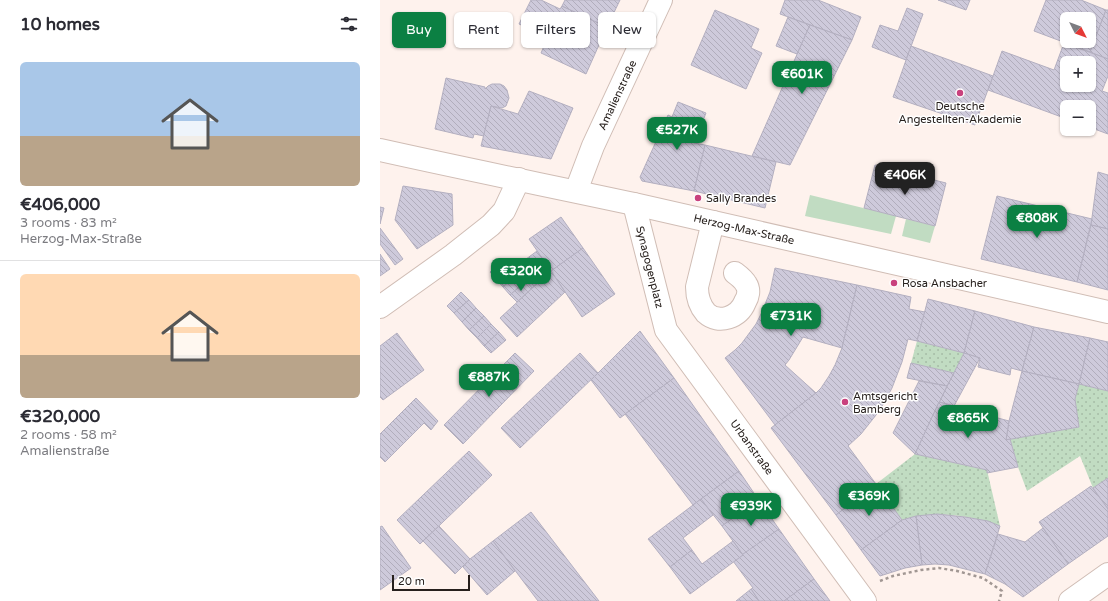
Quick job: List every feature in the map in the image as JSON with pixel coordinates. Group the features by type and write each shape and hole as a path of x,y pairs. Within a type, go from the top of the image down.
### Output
{"street":[{"name":"Amalienstraße","path":"576,191 593,146 661,0"},
{"name":"Herzog-Max-Straße","path":"380,150 576,191 1108,312"},
{"path":"380,307 453,255 491,225 504,211 519,179"},
{"name":"Synagogenplatz","path":"634,204 666,330"},
{"path":"713,222 697,287 698,298 707,314 718,318 728,318 736,314 743,307 748,297 748,291 742,278 735,273"},
{"name":"Urbanstraße","path":"666,330 858,592"},
{"path":"1070,601 1108,574"}],"path":[{"path":"858,592 869,585 893,576 939,568 983,578 1002,591 999,601"}],"green space":[{"path":"810,195 896,216 891,234 805,216"},
{"path":"906,219 935,226 930,243 902,236"},
{"path":"917,341 964,353 954,373 911,363"},
{"path":"1079,384 1108,391 1108,478 1093,488 1080,456 1027,491 1010,439 1079,427 1075,399"},
{"path":"915,454 987,470 1000,526 976,519 951,515 927,515 902,520 876,484"}],"building":[{"path":"531,0 541,0 560,9 562,6 575,12 525,12"},
{"path":"565,0 620,0 614,12 598,12 598,23 590,19 590,12 575,12 562,6"},
{"path":"785,0 818,0 861,17 852,40 780,14"},
{"path":"938,0 970,0 966,10"},
{"path":"1046,0 1081,0 1106,10 1096,36 1096,12 1060,12 1060,41 1034,31"},
{"path":"907,8 923,14 906,60 872,47 880,25 898,31"},
{"path":"715,10 759,29 751,48 762,53 746,89 691,65"},
{"path":"1106,10 1108,10 1108,59 1090,52 1092,48 1096,48 1096,36"},
{"path":"788,17 810,25 797,54 776,46"},
{"path":"590,19 598,23 598,47 586,74 541,53 543,48 590,48"},
{"path":"810,25 852,40 790,165 752,156"},
{"path":"911,46 993,76 975,125 893,97"},
{"path":"1062,48 1078,48 1108,59 1108,76 1102,91 1108,93 1108,134 1096,130 1096,100 1060,100 1060,116 988,90 1002,51 1054,70"},
{"path":"1079,48 1092,48 1090,52"},
{"path":"446,78 485,87 485,89 492,84 500,84 507,90 509,98 506,106 502,108 491,106 484,136 474,134 473,138 435,129"},
{"path":"529,91 573,108 551,159 481,146 491,106 518,114"},
{"path":"678,102 706,113 694,143 705,145 694,191 642,181 640,177 668,115 672,117"},
{"path":"705,145 776,162 765,208 694,191"},
{"path":"875,165 946,183 935,226 864,208"},
{"path":"1098,172 1108,175 1108,229 1091,225"},
{"path":"403,186 452,194 453,225 417,249 395,220"},
{"path":"997,196 1092,219 1077,282 981,259"},
{"path":"380,207 384,208 380,224"},
{"path":"561,217 583,248 551,271 529,239"},
{"path":"1091,225 1108,229 1108,290 1077,282"},
{"path":"380,228 403,259 395,265 380,244"},
{"path":"583,248 615,294 582,317 551,271"},
{"path":"537,251 551,271 532,288 514,268"},
{"path":"380,254 390,269 380,276"},
{"path":"505,259 512,266 497,280 490,272"},
{"path":"512,266 519,273 503,287 497,280"},
{"path":"775,268 857,285 842,348 803,337 785,365 816,393 775,425 725,358 742,343 756,324 770,292"},
{"path":"551,271 565,292 517,337 500,318"},
{"path":"519,273 526,281 510,295 503,287"},
{"path":"526,281 532,288 517,302 510,295"},
{"name":"Amtsgericht Bamberg","path":"857,285 911,297 909,309 925,312 917,341 908,339 902,362 892,388 880,410 861,434 848,446 876,484 836,515 771,428 816,393 829,376 842,348"},
{"path":"461,292 469,300 454,313 447,306"},
{"path":"928,299 975,311 964,353 917,341"},
{"path":"469,300 476,308 462,322 454,313"},
{"path":"476,308 484,316 469,330 462,322"},
{"path":"975,311 1034,327 1022,371 1011,368 1010,375 978,367 980,358 964,353"},
{"path":"484,316 491,324 477,338 469,330"},
{"path":"491,324 499,332 484,346 477,338"},
{"path":"1034,327 1090,338 1079,384 1022,371"},
{"path":"640,331 674,378 620,418 591,380"},
{"path":"499,332 506,340 491,353 484,346"},
{"path":"397,333 424,370 383,400 380,397 380,346"},
{"path":"1090,338 1108,342 1108,391 1079,384"},
{"path":"515,353 534,371 463,444 444,425"},
{"path":"580,353 598,373 520,448 501,428"},
{"path":"964,353 980,358 954,406 939,402"},
{"path":"911,363 954,373 947,386 907,378"},
{"path":"1022,371 1079,384 1075,399 1079,427 1006,440 1009,421"},
{"path":"674,378 739,471 693,505 625,414"},
{"path":"919,381 947,386 915,454 893,433"},
{"path":"416,398 438,421 431,430 424,423 385,462 380,457 380,434"},
{"path":"939,402 1009,421 1006,440 1010,439 1018,467 987,473 987,470 915,454"},
{"path":"469,451 492,475 420,544 397,520"},
{"path":"739,471 758,499 722,526 701,499"},
{"path":"1108,478 1108,509 1093,488"},
{"path":"876,484 902,520 861,550 836,515"},
{"path":"1091,486 1108,509 1108,536 1068,564 1039,522"},
{"path":"701,499 713,515 683,538 692,550 670,567 648,539"},
{"path":"758,499 779,529 743,555 722,526"},
{"path":"531,512 599,601 538,601 493,541"},
{"path":"937,514 988,521 1000,526 985,574 949,565 922,565 916,516"},
{"path":"916,516 922,565 905,568 880,576 861,550 902,520"},
{"path":"382,526 411,568 380,590 380,527"},
{"path":"439,526 470,559 455,574 423,541"},
{"path":"1043,528 1068,564 1023,597 1005,584 985,574 998,534 1025,542"},
{"path":"779,529 814,579 784,601 759,601 751,589 753,588 733,561"},
{"path":"493,541 515,571 487,595 463,567 470,559"},
{"path":"733,541 743,555 690,594 670,567 692,550 702,564"},
{"path":"814,579 830,601 784,601"},
{"path":"751,589 759,601 736,601"}],"place":[{"name":"Deutsche Angestellten-Akademie","path":"960,93"},
{"name":"Sally Brandes","path":"698,198"},
{"name":"Rosa Ansbacher","path":"894,283"},
{"name":"Amtsgericht Bamberg","path":"845,402"}]}
